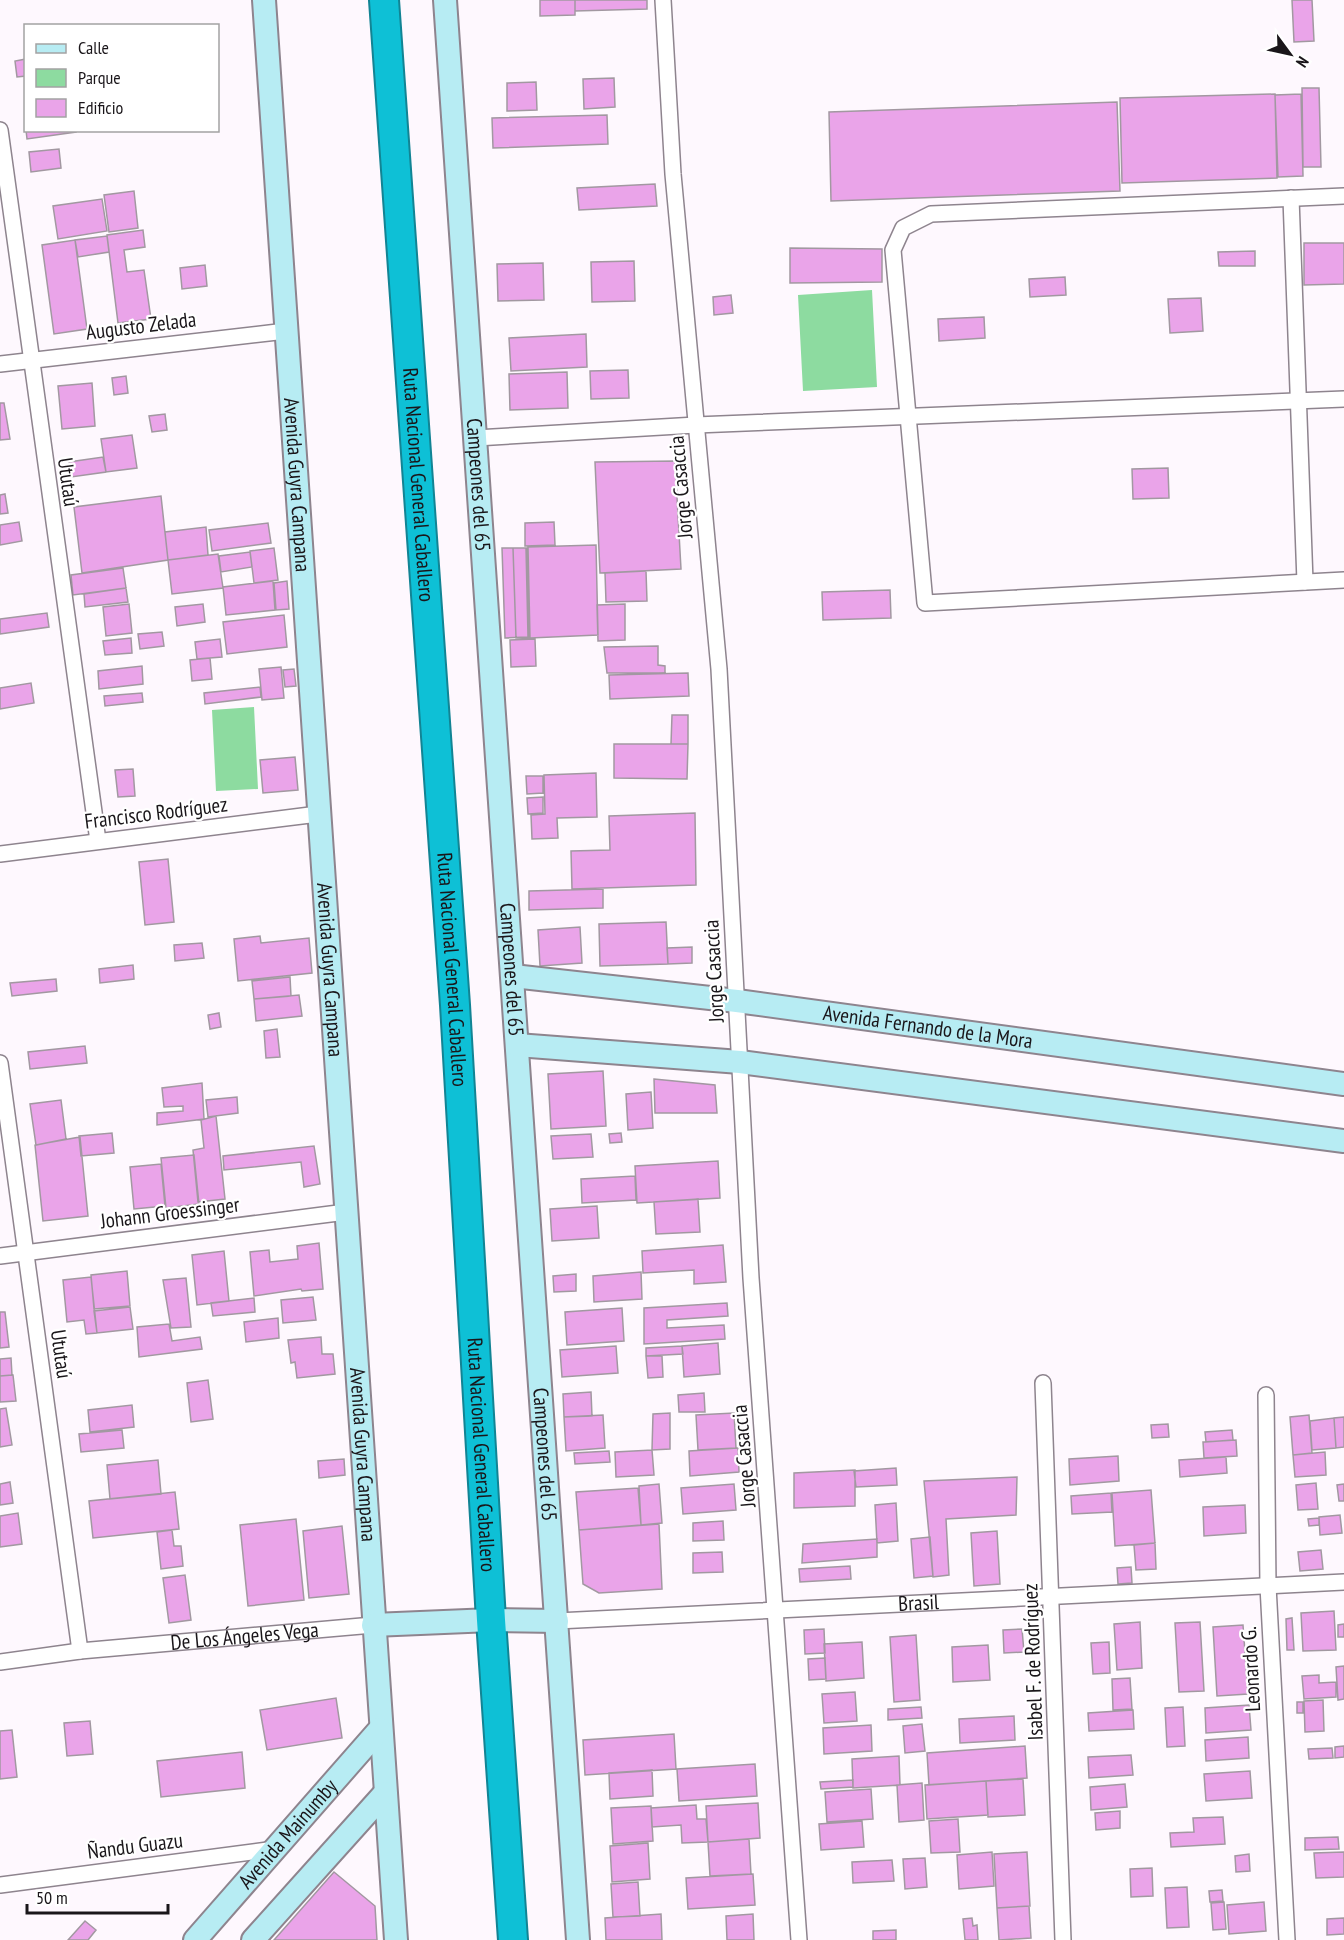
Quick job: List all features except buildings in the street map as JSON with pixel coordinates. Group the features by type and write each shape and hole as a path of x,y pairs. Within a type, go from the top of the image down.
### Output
{"highway":[{"name":"Ruta Nacional General Caballero","path":"384,0 454,994 491,1620 513,1940"}],"street":[{"name":"Avenida Guyra Campana","path":"264,0 396,1940"},
{"name":"Campeones del 65","path":"445,0 578,1940"},
{"name":"Jorge Casaccia","path":"663,0 673,174 719,669 751,1278 777,1609 799,1940"},
{"name":"Ututaú","path":"0,130 98,841"},
{"path":"1344,196 931,214 903,228 893,250 925,603 1344,580"},
{"path":"1291,198 1305,582"},
{"name":"Augusto Zelada","path":"0,364 286,331"},
{"path":"476,438 696,425 1344,399"},
{"name":"Francisco Rodríguez","path":"0,854 318,814"},
{"name":"Avenida Fernando de la Mora","path":"513,976 737,1001 1344,1084"},
{"path":"517,1045 740,1062 1344,1142"},
{"name":"Ututaú","path":"0,1063 80,1652"},
{"name":"Johann Groessinger","path":"0,1256 346,1212"},
{"name":"Isabel F. de Rodríguez","path":"1043,1383 1063,1940"},
{"name":"Leonardo G.","path":"1266,1395 1268,1586 1287,1940"},
{"name":"Brasil","path":"491,1620 557,1621 1344,1582"},
{"name":"De Los Ángeles Vega","path":"0,1662 80,1652 373,1625 491,1620"},
{"name":"Avenida Mainumby","path":"195,1940 380,1729"},
{"name":"Avenida Mainumby","path":"253,1940 385,1793"},
{"name":"Ñandu Guazu","path":"0,1885 275,1850"}],"green space":[{"path":"872,290 877,387 803,391 798,295"},
{"path":"254,707 258,789 216,791 212,710"}]}
